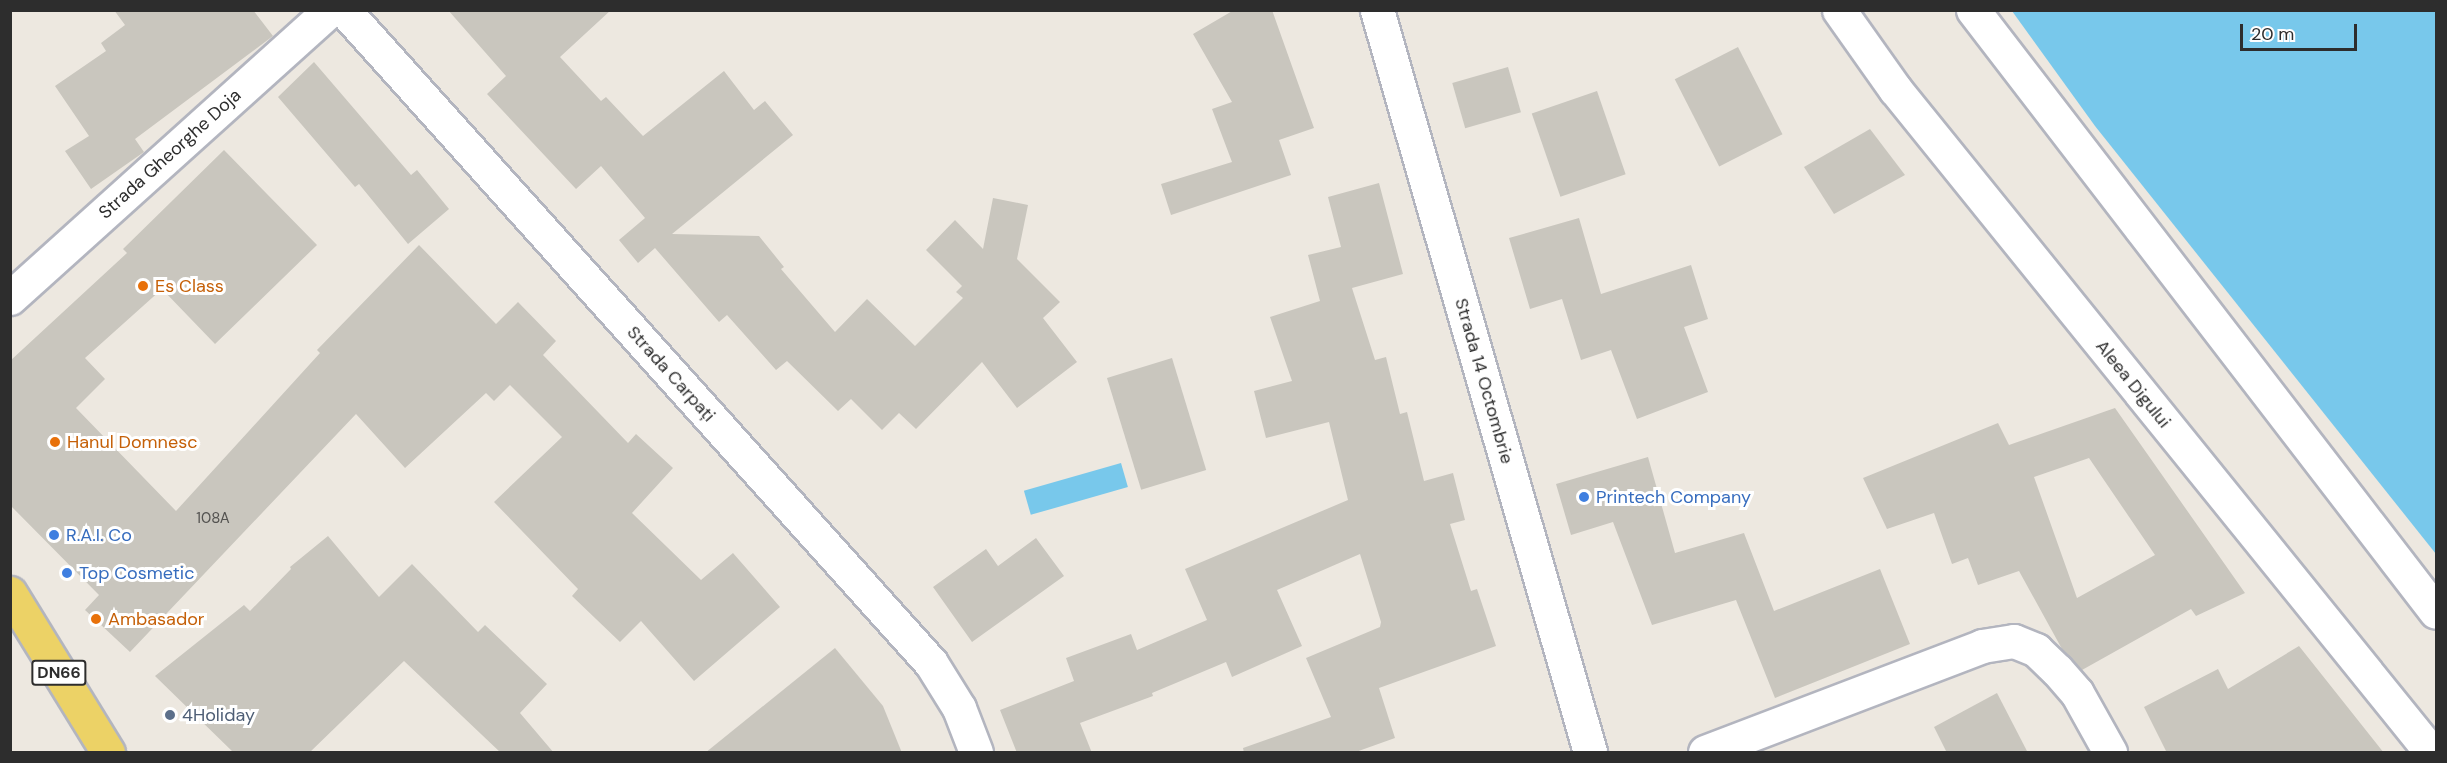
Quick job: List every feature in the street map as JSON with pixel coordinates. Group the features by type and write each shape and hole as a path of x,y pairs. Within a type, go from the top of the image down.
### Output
{"main road":[{"name":"DN66","path":"10,593 108,753"}],"street":[{"name":"Strada Gheorghe Doja","path":"10,298 330,10"},
{"name":"Strada Carpați","path":"344,10 930,663 959,708 976,753"},
{"name":"Strada 14 Octombrie","path":"1377,10 1590,753"},
{"name":"Aleea Digului","path":"1839,10 1895,90 2431,753"},
{"path":"1973,10 2436,612"},
{"path":"1705,753 1982,646 2014,641 2036,650 2077,693 2110,753"}],"water":[{"path":"2012,11 2436,11 2436,554 2095,126"},
{"path":"1121,463 1128,487 1031,515 1024,491"}],"building":[{"path":"114,10 253,10 273,36 135,139 144,152 91,189 65,151 89,136 55,86 106,51 101,43 125,25"},
{"path":"448,10 611,10 560,57 601,101 606,97 643,136 724,71 754,110 765,101 793,135 672,234 759,236 784,267 781,269 835,332 867,299 915,346 963,298 956,292 962,286 926,250 955,220 983,249 993,198 1028,205 1017,259 1060,302 1043,318 1077,362 1017,408 982,362 916,429 899,413 882,430 851,399 838,411 787,361 776,370 727,315 719,322 655,248 638,263 619,240 645,218 601,166 576,189 487,94 506,76"},
{"path":"1234,10 1272,10 1314,128 1279,140 1291,175 1171,215 1161,184 1232,162 1212,109 1232,102 1193,34"},
{"path":"1738,47 1782,134 1719,167 1675,79"},
{"path":"314,62 411,175 417,170 449,209 408,244 359,184 355,187 278,97"},
{"path":"1508,67 1521,112 1465,128 1452,83"},
{"path":"1597,91 1626,174 1560,197 1532,113"},
{"path":"1870,129 1905,175 1834,214 1804,167"},
{"path":"224,150 317,245 215,344 162,289 85,358 105,379 76,408 176,511 320,353 317,350 419,245 496,324 518,302 556,341 543,355 628,443 636,434 673,468 632,513 701,580 733,553 780,607 694,681 641,621 620,642 572,596 578,589 494,502 562,437 510,385 494,401 486,393 405,468 356,414 130,652 85,610 99,595 10,505 10,361 127,253 123,249"},
{"path":"1379,183 1403,274 1352,288 1375,360 1386,357 1400,414 1407,412 1424,481 1453,473 1465,520 1450,524 1471,591 1477,589 1496,646 1379,688 1395,738 1353,753 1244,753 1243,748 1331,717 1306,658 1380,627 1381,622 1360,554 1277,590 1302,646 1232,677 1226,662 1152,693 1153,696 1080,723 1092,753 1017,753 1000,710 1074,681 1066,658 1131,634 1137,650 1207,620 1185,569 1348,500 1329,422 1266,438 1254,391 1292,381 1270,317 1320,301 1308,255 1341,247 1328,197"},
{"path":"1579,218 1601,294 1691,265 1708,319 1684,327 1708,392 1637,419 1611,350 1581,360 1562,299 1530,309 1509,238"},
{"path":"1172,358 1206,470 1141,490 1107,378"},
{"path":"2115,408 2245,593 2196,616 2191,609 2082,670 2062,649 2019,571 1978,585 1968,558 1952,564 1934,513 1887,529 1863,478 1998,423 2009,445","holes":["2089,458 2155,555 2077,598 2034,477"]},
{"path":"1648,457 1675,553 1744,533 1774,611 1880,569 1910,644 1775,698 1736,600 1652,625 1613,522 1571,535 1556,484"},
{"path":"328,536 379,597 412,564 478,632 485,625 547,684 520,713 554,753 501,753 404,661 309,753 234,753 155,676 244,605 250,611 291,569 290,567"},
{"path":"1036,538 1064,576 972,642 933,587 986,549 998,566"},
{"path":"2299,646 2384,753 2167,753 2144,707 2218,669 2228,689"},
{"path":"835,648 883,706 902,753 705,753"},
{"path":"1997,693 2028,753 1947,753 1934,727"}],"place":[{"name":"Es Class","path":"143,286"},
{"name":"Hanul Domnesc","path":"55,442"},
{"name":"Printech Company","path":"1584,497"},
{"name":"R.A.I. Co","path":"54,535"},
{"name":"Top Cosmetic","path":"67,573"},
{"name":"Ambasador","path":"96,619"},
{"name":"4Holiday","path":"170,715"}]}
